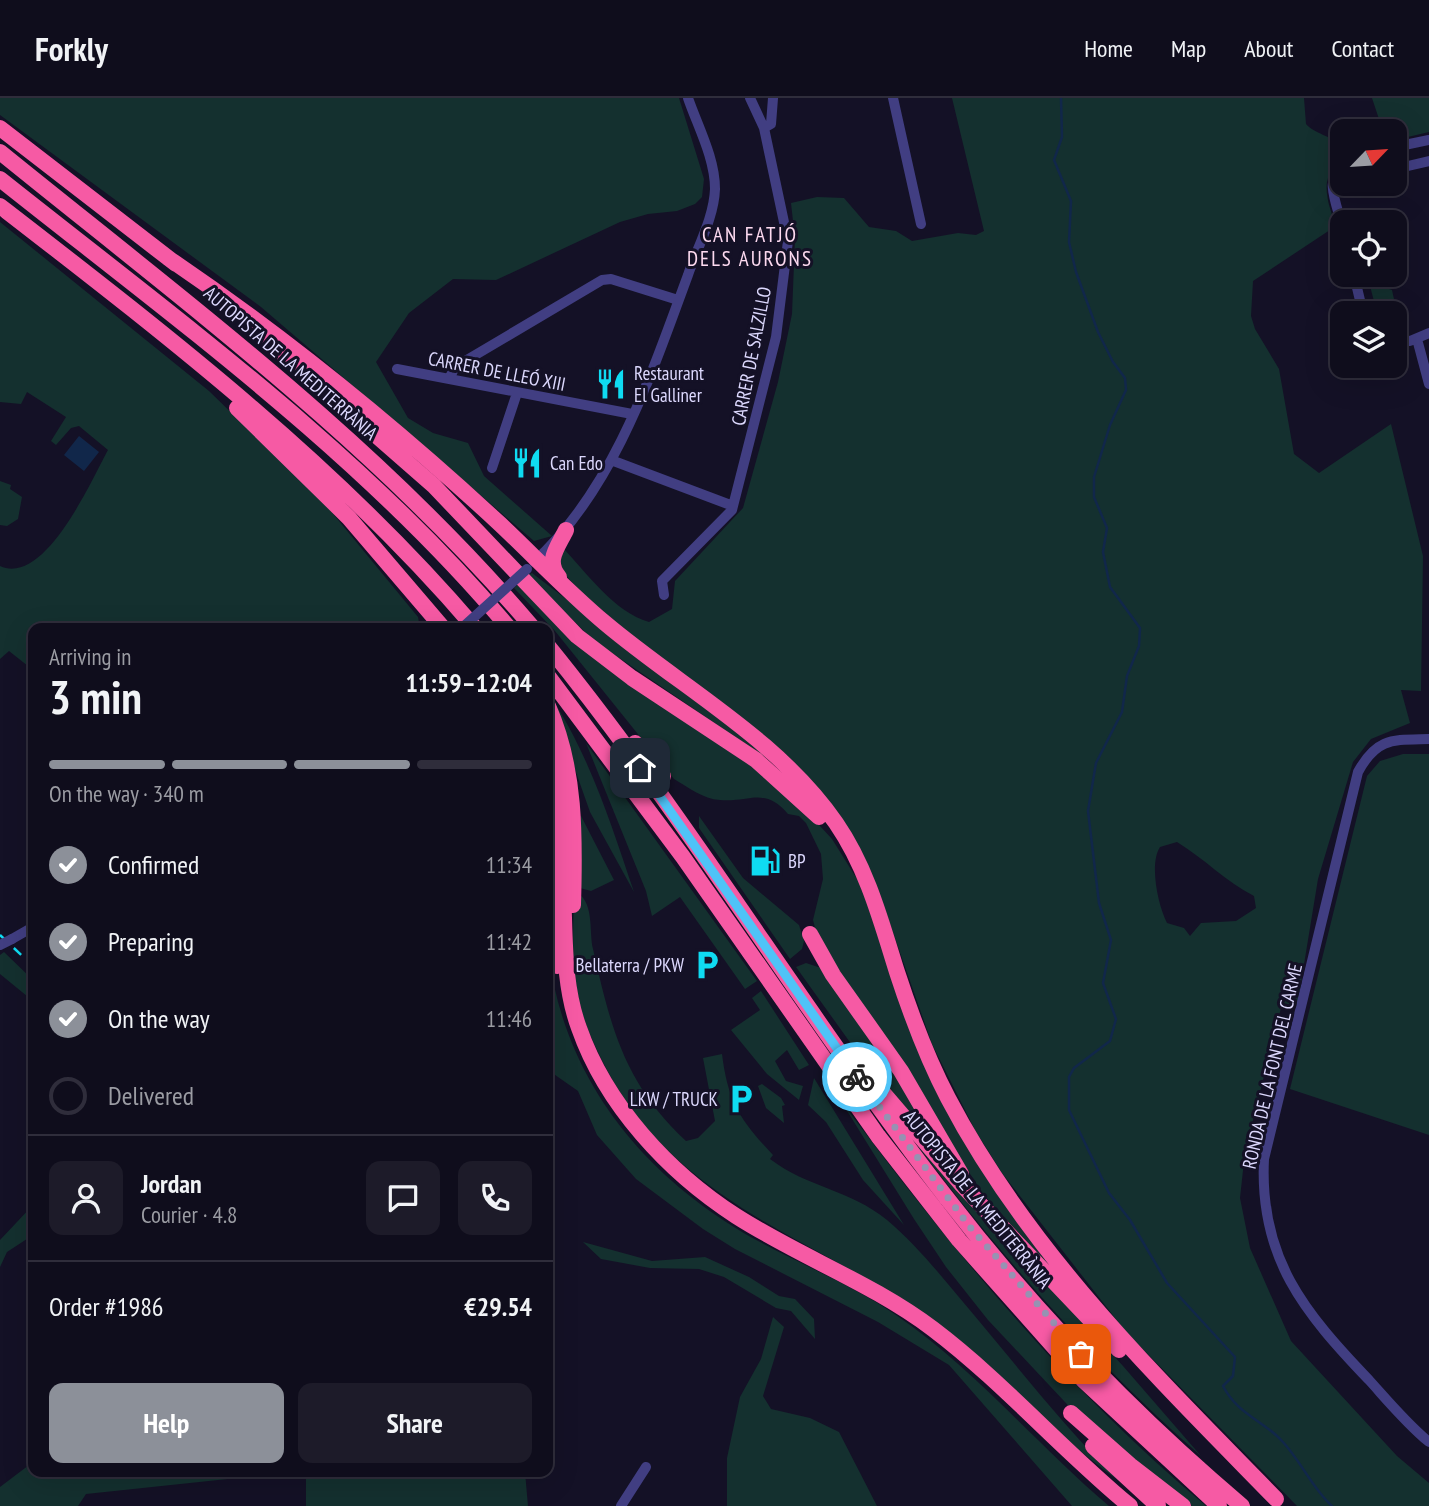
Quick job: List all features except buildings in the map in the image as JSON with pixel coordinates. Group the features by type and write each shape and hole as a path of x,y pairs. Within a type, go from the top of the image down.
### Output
{"highway":[{"path":"0,128 169,258 329,374 517,541 531,564 753,737 808,789 836,823 857,859 921,1040 948,1097 1012,1200 1109,1325 1280,1503"},
{"name":"AUTOPISTA DE LA MEDITERRÀNIA","path":"0,152 195,307 342,433 476,564 529,623"},
{"name":"AUTOPISTA DE LA MEDITERRÀNIA","path":"0,179 356,469 436,548 504,623"},
{"path":"0,206 143,318 299,449 398,545 470,623"},
{"path":"169,258 316,380 434,486 577,636 632,678 732,742 790,788 823,821 845,852 864,884 884,931"},
{"path":"143,318 320,488 375,547 439,623"},
{"path":"356,469 494,623"},
{"path":"517,541 540,548 564,532"},
{"path":"564,532 552,565 584,605"},
{"path":"375,547 404,573 449,623"},
{"path":"400,576 430,623"},
{"name":"AUTOPISTA DE LA MEDITERRÀNIA","path":"553,652 719,877 867,1092 986,1247 1043,1313 1120,1394 1242,1506"},
{"path":"562,664 663,776"},
{"name":"AUTOPISTA DE LA MEDITERRÀNIA","path":"553,683 683,857 878,1136 975,1260 1092,1389 1219,1506"},
{"path":"553,720 564,750 573,807 575,987 582,1019 605,1081"},
{"path":"553,785 559,820 569,988 577,1024 605,1081 636,1126"},
{"path":"719,877 763,929 887,1100 1079,1311 1221,1452 1280,1503"},
{"path":"553,931 555,954 574,1033 603,1089 673,1167 714,1201 759,1230 911,1313 954,1346 1130,1506"},
{"path":"810,934 833,975 901,1071 968,1183 999,1223"},
{"path":"1158,1506 1113,1467 1070,1416 1183,1506"},
{"path":"1037,1422 1144,1506"}],"street":[{"path":"467,623 564,532 611,460 632,414 713,205 715,188 712,167 688,98"},
{"name":"CARRER DE SALZILLO","path":"664,595 662,581 723,522 733,506 776,337 788,241 764,128 750,98"},
{"path":"764,128 771,124 774,116 773,98"},
{"path":"892,98 921,223"},
{"path":"1407,145 1429,140"},
{"path":"1407,159 1429,154"},
{"path":"1407,166 1429,161"},
{"path":"449,379 455,367 603,280 611,279 678,300"},
{"path":"1407,340 1417,339 1429,333"},
{"path":"1417,339 1429,384"},
{"name":"CARRER DE LLEÓ XIII","path":"397,369 632,414"},
{"path":"492,468 517,393"},
{"path":"611,460 733,506"},
{"name":"RONDA DE LA FONT DEL CARME","path":"1427,739 1394,740 1379,746 1368,754 1359,772 1264,1159 1263,1189 1270,1235 1281,1266 1305,1307 1337,1347 1429,1442"},
{"path":"0,946 28,930"},
{"path":"621,1506 646,1467"}],"green space":[{"path":"0,98 679,98 704,179 702,197 695,204 677,211 648,214 620,222 496,280 453,279 409,313 376,362 408,418 433,433 468,443 484,476 552,536 534,541 261,307 0,115"},
{"path":"952,98 1304,98 1306,124 1330,138 1330,175 1327,187 1331,210 1330,230 1253,281 1251,316 1255,329 1279,369 1294,454 1319,473 1391,424 1423,556 1421,691 1401,690 1410,723 1371,739 1353,762 1318,879 1297,1007 1282,1004 1245,1152 1240,1198 1250,1248 1291,1341 1397,1456 1429,1483 1429,1506 1297,1506 1126,1332 1002,1173 975,1130 932,1044 882,901 822,794 788,756 647,648 582,593 559,568 562,547 613,601 636,617 649,622 672,609 675,581 743,508 778,382 792,314 795,239 791,203 817,197 844,198 869,227 896,231 912,241 958,233 976,235 984,231","holes":["1177,842 1254,896 1256,908 1236,921 1201,923 1190,936 1184,928 1167,923 1161,906 1155,874 1160,847"]},
{"path":"1372,98 1429,98 1429,132 1407,137 1407,119 1379,119"},
{"path":"0,222 209,391 325,504 418,617 419,623 28,623 28,666 9,651 0,659 0,566 17,568 34,561 50,546 79,505 108,450 79,426 71,428 56,445 51,441 66,417 27,392 21,404 0,402"},
{"path":"1370,287 1392,290 1394,301 1374,301"},
{"path":"0,481 11,485 10,489 22,497 18,519 7,526 0,525"},
{"path":"532,573 713,711 776,765 593,640 528,575"},
{"path":"518,584 575,642 785,788 832,839 862,887 915,1036 1066,1287 984,1195 841,979 813,920 823,879 821,854 806,823 799,816 788,814 771,800 714,799 674,779 553,629 553,623 547,623 514,588"},
{"path":"553,701 587,764 634,892 590,812"},
{"path":"586,743 757,981 745,989 680,897 652,916 646,891"},
{"path":"1403,754 1429,754 1429,1135 1290,1089 1367,776 1380,761"},
{"path":"577,816 581,816 614,880 591,891 580,888 579,894 589,912 593,949 606,1004 634,1076 665,1119 686,1141 698,1138 715,1121 703,1058 722,1054 728,1085 737,1109 773,1155 770,1159 784,1169 858,1201 899,1231 943,1278 1062,1420 1118,1480 1048,1424 929,1318 879,1286 751,1214 675,1157 641,1121 612,1079 588,1029 578,996 573,953"},
{"path":"699,816 743,878 799,925 804,941 802,949 790,959 699,828"},
{"path":"4,952 28,975 28,997 0,974 0,955"},
{"path":"806,963 821,968 884,1052 946,1155 867,1066 796,967"},
{"path":"553,976 571,1042 592,1083 617,1122 647,1157 681,1189 719,1217 760,1242 863,1295 925,1336 979,1383 1109,1506 1072,1506 949,1365 878,1322 735,1249 703,1229 636,1179 597,1135 578,1091 553,1074"},
{"path":"761,991 809,1065 799,1070 787,1050 775,1061 786,1081 803,1086 799,1100 767,1074 731,1030 760,1010 752,998"},
{"path":"814,1078 904,1225 863,1180 826,1122 808,1105"},
{"path":"762,1084 781,1098 785,1105 782,1106 784,1123 766,1108 758,1086"},
{"path":"841,1101 925,1210 1012,1314 1105,1414 1206,1506 1189,1506 1079,1417 988,1320 946,1267"},
{"path":"905,1129 1123,1366 1201,1456 1120,1381 1044,1300 938,1173"},
{"path":"28,1210 28,1238 7,1252 0,1267 0,1240"},
{"path":"583,1242 652,1261 705,1257 749,1277 779,1296 795,1299 814,1319 815,1339 791,1311 776,1308 724,1277 699,1269 650,1268 601,1259"},
{"path":"773,1317 784,1327 763,1396 771,1409 810,1418 839,1432 877,1506 727,1506 727,1458 740,1397 761,1359"},
{"path":"28,1466 28,1477 246,1477 86,1494 78,1506 0,1506 0,1487"},
{"path":"306,1477 525,1477 528,1506 306,1506"}],"water":[{"path":"79,436 99,452 84,471 64,455"}],"waterway":[{"path":"1061,98 1062,137 1054,160 1071,201 1069,242 1076,272 1098,332 1113,362 1125,378 1126,390 1110,425 1094,477 1094,497 1107,528 1103,552 1110,587 1140,628 1139,646 1127,676 1122,712 1096,763 1088,811 1099,903 1111,940 1103,983 1116,1019 1110,1041 1074,1068 1069,1077 1069,1110 1109,1193 1130,1220 1167,1283 1235,1357 1233,1376 1223,1386 1229,1396 1243,1411 1282,1441 1332,1506"}],"railway":[{"path":"0,935 28,961"}],"way so far":[{"path":"857,1077 970,1227 1081,1354"}],"place":[{"name":"Restaurant El Galliner","path":"611,384"},
{"name":"Can Edo","path":"527,463"},
{"name":"BP","path":"765,861"},
{"name":"Bellaterra / PKW","path":"707,965"},
{"name":"LKW / TRUCK","path":"741,1099"}],"district":[{"name":"CAN FATJÓ DELS AURONS","path":"750,246"}],"route":[{"path":"640,768 857,1077"}]}
